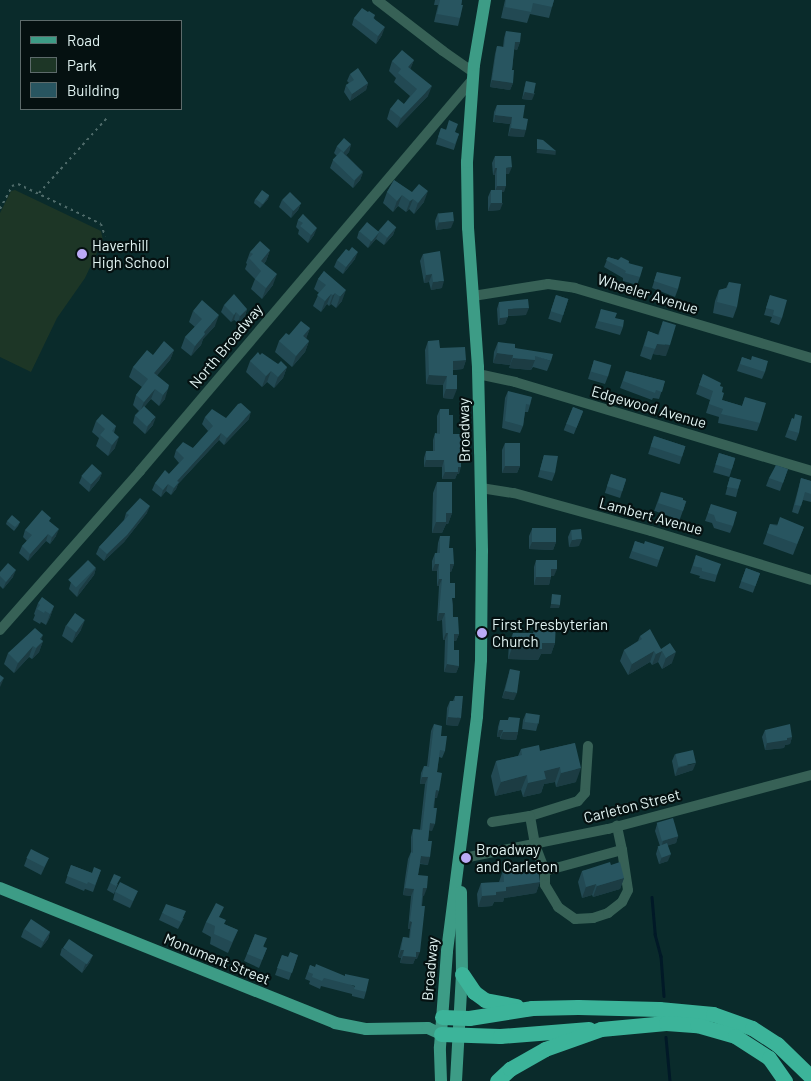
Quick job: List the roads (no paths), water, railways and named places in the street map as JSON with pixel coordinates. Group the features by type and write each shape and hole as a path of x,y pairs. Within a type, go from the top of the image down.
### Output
{"highway":[{"path":"462,974 474,992 485,1000 532,1008"},
{"path":"442,1017 459,1019 532,1008 617,1008 713,1014 760,1034 777,1044 811,1077"},
{"path":"435,1031 500,1036 574,1029 601,1030 666,1024 710,1028 735,1036 759,1050 769,1058 785,1081"},
{"path":"497,1081 510,1069 545,1049 601,1030"}],"main road":[{"name":"Broadway","path":"441,1081 435,1031 442,1017 447,951 477,716 481,660 481,488 478,374 468,228 467,162 473,76 484,0"},
{"name":"Broadway","path":"456,1081 462,974 459,859"},
{"name":"Monument Street","path":"0,888 335,1023 366,1029 435,1031"}],"street":[{"path":"377,0 473,76"},
{"name":"North Broadway","path":"0,630 140,471 473,76"},
{"name":"Wheeler Avenue","path":"473,296 548,284 575,288 811,358"},
{"name":"Edgewood Avenue","path":"478,374 515,382 811,471"},
{"name":"Lambert Avenue","path":"481,488 514,493 651,531 811,580"},
{"path":"492,822 530,816 578,801 585,793 588,746"},
{"name":"Carleton Street","path":"459,859 535,845 617,826 811,775"},
{"path":"530,816 535,845 545,871 545,885 558,907 575,919 593,918 608,913 622,902 628,890 617,826"},
{"path":"545,871 622,850"}],"waterway":[{"path":"652,897 655,934 661,956 664,996"},
{"path":"666,1037 670,1081"}],"place":[{"name":"Haverhill High School","path":"82,254"},
{"name":"First Presbyterian Church","path":"482,633"},
{"name":"Broadway and Carleton","path":"466,858"}]}
